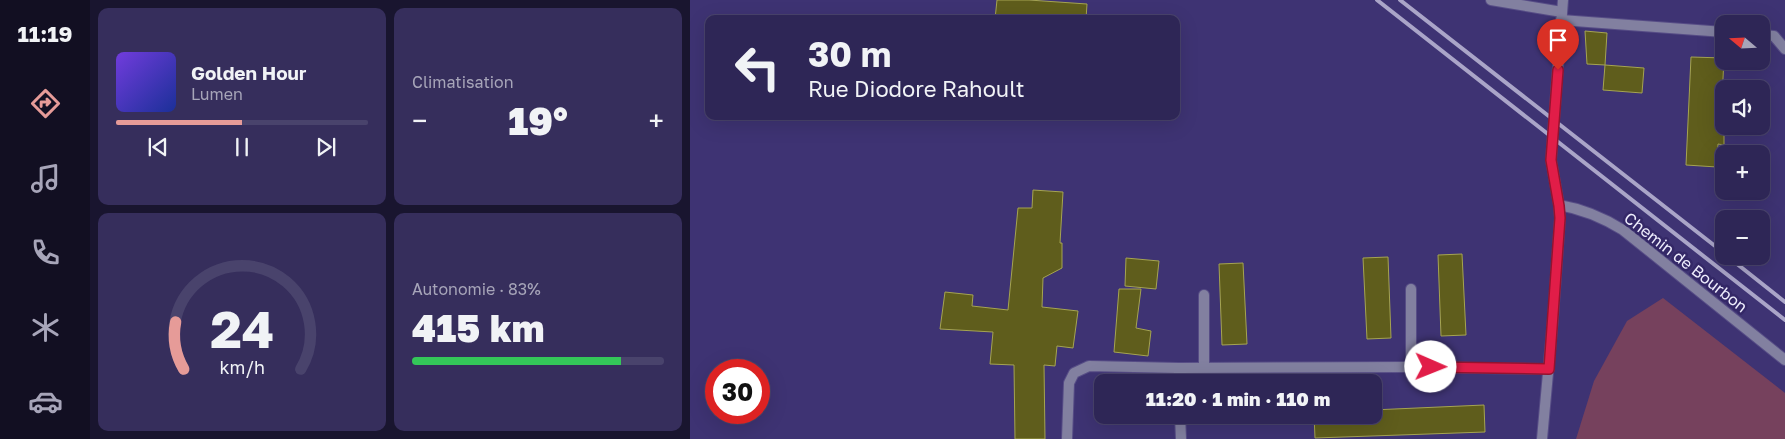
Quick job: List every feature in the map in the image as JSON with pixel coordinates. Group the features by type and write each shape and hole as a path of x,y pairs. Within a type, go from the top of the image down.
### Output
{"street":[{"path":"1491,0 1562,16 1715,31"},
{"path":"1542,439 1558,249 1559,206 1551,160 1563,0"},
{"path":"1770,36 1774,36 1785,49"},
{"name":"Chemin de Bourbon","path":"1559,206 1579,209 1602,217 1623,230 1785,360"},
{"path":"1411,289 1411,367"},
{"path":"1204,295 1204,367"},
{"path":"1067,439 1069,383 1074,373 1089,366 1549,369"},
{"path":"1179,368 1179,374"},
{"path":"1180,424 1180,439"}],"shaded area":[{"path":"1663,298 1785,393 1785,439 1576,439 1594,381 1627,321"}],"building":[{"path":"997,0 1087,4 1086,15 995,15"},
{"path":"1585,31 1607,33 1605,65 1587,64"},
{"path":"1691,57 1715,58 1715,70 1723,70 1723,80 1715,80 1715,135 1724,135 1724,145 1715,145 1715,167 1686,165"},
{"path":"1605,65 1644,68 1642,93 1603,90"},
{"path":"1033,190 1063,192 1060,243 1062,243 1062,268 1043,278 1042,307 1078,311 1073,348 1057,346 1055,366 1044,365 1045,439 1015,439 1014,365 990,364 993,332 940,329 945,292 973,295 972,306 1008,310 1018,208 1032,208"},
{"path":"1462,254 1466,335 1441,336 1438,255"},
{"path":"1388,257 1391,338 1367,339 1363,258"},
{"path":"1126,258 1159,261 1156,289 1125,286"},
{"path":"1243,263 1247,344 1222,345 1219,264"},
{"path":"1119,289 1141,289 1136,328 1151,331 1148,356 1114,352"},
{"path":"1484,405 1485,432 1315,438 1314,424 1382,424 1382,410"}],"railway":[{"path":"1377,0 1785,320"},
{"path":"1400,0 1715,246"},
{"path":"1738,265 1785,302"}],"route":[{"path":"1431,367 1549,369 1560,218 1551,160 1558,70"}]}
